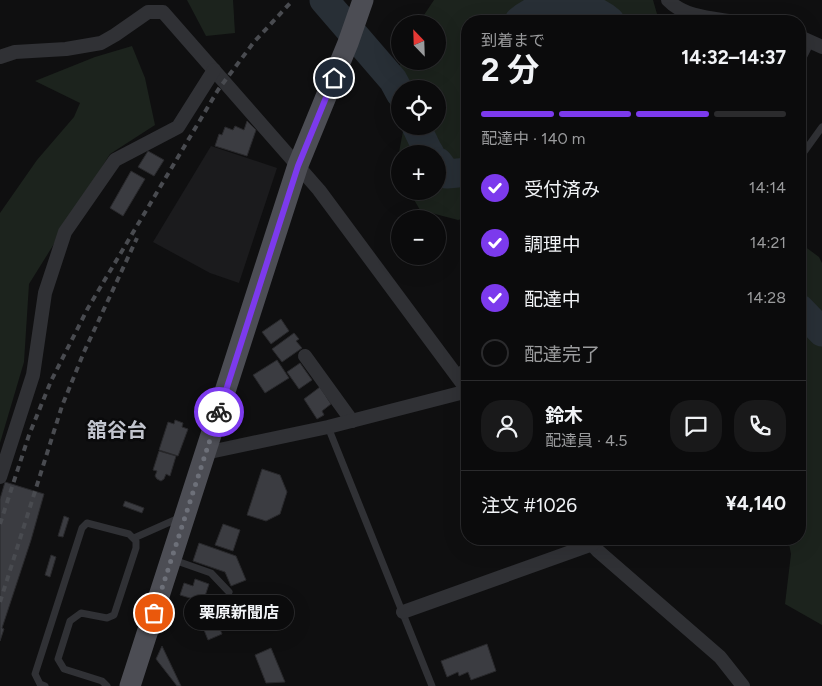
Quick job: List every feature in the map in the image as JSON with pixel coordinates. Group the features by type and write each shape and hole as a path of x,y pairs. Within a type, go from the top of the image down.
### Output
{"main road":[{"path":"130,686 298,166 352,33 363,0"}],"street":[{"path":"148,0 159,12"},
{"path":"668,0 674,6 688,13 698,15"},
{"path":"0,57 15,52 66,50 101,43 115,36 148,12 163,12 319,190 461,381"},
{"path":"0,477 33,375 45,293 66,232 115,160 178,128 214,70"},
{"path":"304,356 352,421"},
{"path":"205,453 328,427 461,393"},
{"path":"403,612 582,545"},
{"path":"593,545 720,657 743,686"}],"lane":[{"path":"806,149 822,127"},
{"path":"456,374 461,369"},
{"path":"328,427 432,686"},
{"path":"134,538 186,515"},
{"path":"45,686 40,684 36,674 82,528 87,524 129,534 134,538 136,548 114,615 107,618 81,613 70,621 58,659 64,669 102,681 107,686"},
{"path":"171,559 211,573 229,592"}],"shaded area":[{"path":"187,0 233,0 235,33 206,36"},
{"path":"434,0 653,0 657,15 461,15 461,219 458,220 446,217 446,210 420,210 414,200 446,200 446,145 400,145 402,135 446,135 446,80 395,80 398,70 446,70 446,15 424,15"},
{"path":"132,46 145,78 155,125 110,154 29,284 24,362 0,443 0,213 37,160 74,117 80,103 35,81 95,57"},
{"path":"391,92 391,105 388,101"},
{"path":"211,146 277,168 239,283 210,273 153,242"},
{"path":"806,247 819,257 822,263 822,625 785,604 791,554 789,545 806,545"}],"building":[{"path":"247,121 256,130 247,156 215,146 219,134 222,135 225,127 233,130 235,126 244,130"},
{"path":"148,151 164,160 154,176 138,167"},
{"path":"131,171 145,179 123,216 110,208"},
{"path":"281,319 289,331 271,344 262,332"},
{"path":"294,333 299,339 296,341 302,348 282,362 272,349"},
{"path":"277,360 289,378 265,393 253,375"},
{"path":"300,363 312,380 299,389 287,372"},
{"path":"320,387 331,404 322,411 324,415 317,419 304,399"},
{"path":"175,420 183,423 182,427 188,429 178,456 159,450 168,422 174,424"},
{"path":"159,451 176,456 170,476 166,474 161,481 155,476 157,471 153,470"},
{"path":"262,469 280,475 287,492 280,514 266,521 247,515"},
{"path":"5,482 44,494 2,628 4,629 0,641 0,499"},
{"path":"125,501 144,508 142,513 123,506"},
{"path":"64,516 69,518 63,537 58,536"},
{"path":"223,524 240,530 233,551 215,545"},
{"path":"199,543 236,556 246,580 231,586 225,572 193,561"},
{"path":"51,555 56,557 50,577 45,575"},
{"path":"195,579 209,584 203,602 180,595 184,583 193,586"},
{"path":"211,608 222,634 208,640 198,615"},
{"path":"487,644 496,671 471,680 468,672 459,676 458,672 447,677 441,661"},
{"path":"162,646 181,686 177,686 156,659"},
{"path":"271,648 285,682 266,683 255,655"}],"waterway":[{"path":"324,0 393,80"},
{"path":"528,15 540,9 564,5 589,9 601,15"},
{"path":"420,135 425,145"},
{"path":"446,173 461,173"},
{"path":"806,315 822,332"}],"railway":[{"path":"0,524 29,435 51,381 88,308 218,90 254,42 293,0"},
{"path":"0,602 62,406 84,352 137,238"}],"way so far":[{"path":"154,613 219,412"}],"place":[{"name":"栗原新聞店","path":"154,613"}],"district":[{"name":"舘谷台","path":"117,430"}],"route":[{"path":"219,412 298,166 334,78"}]}
